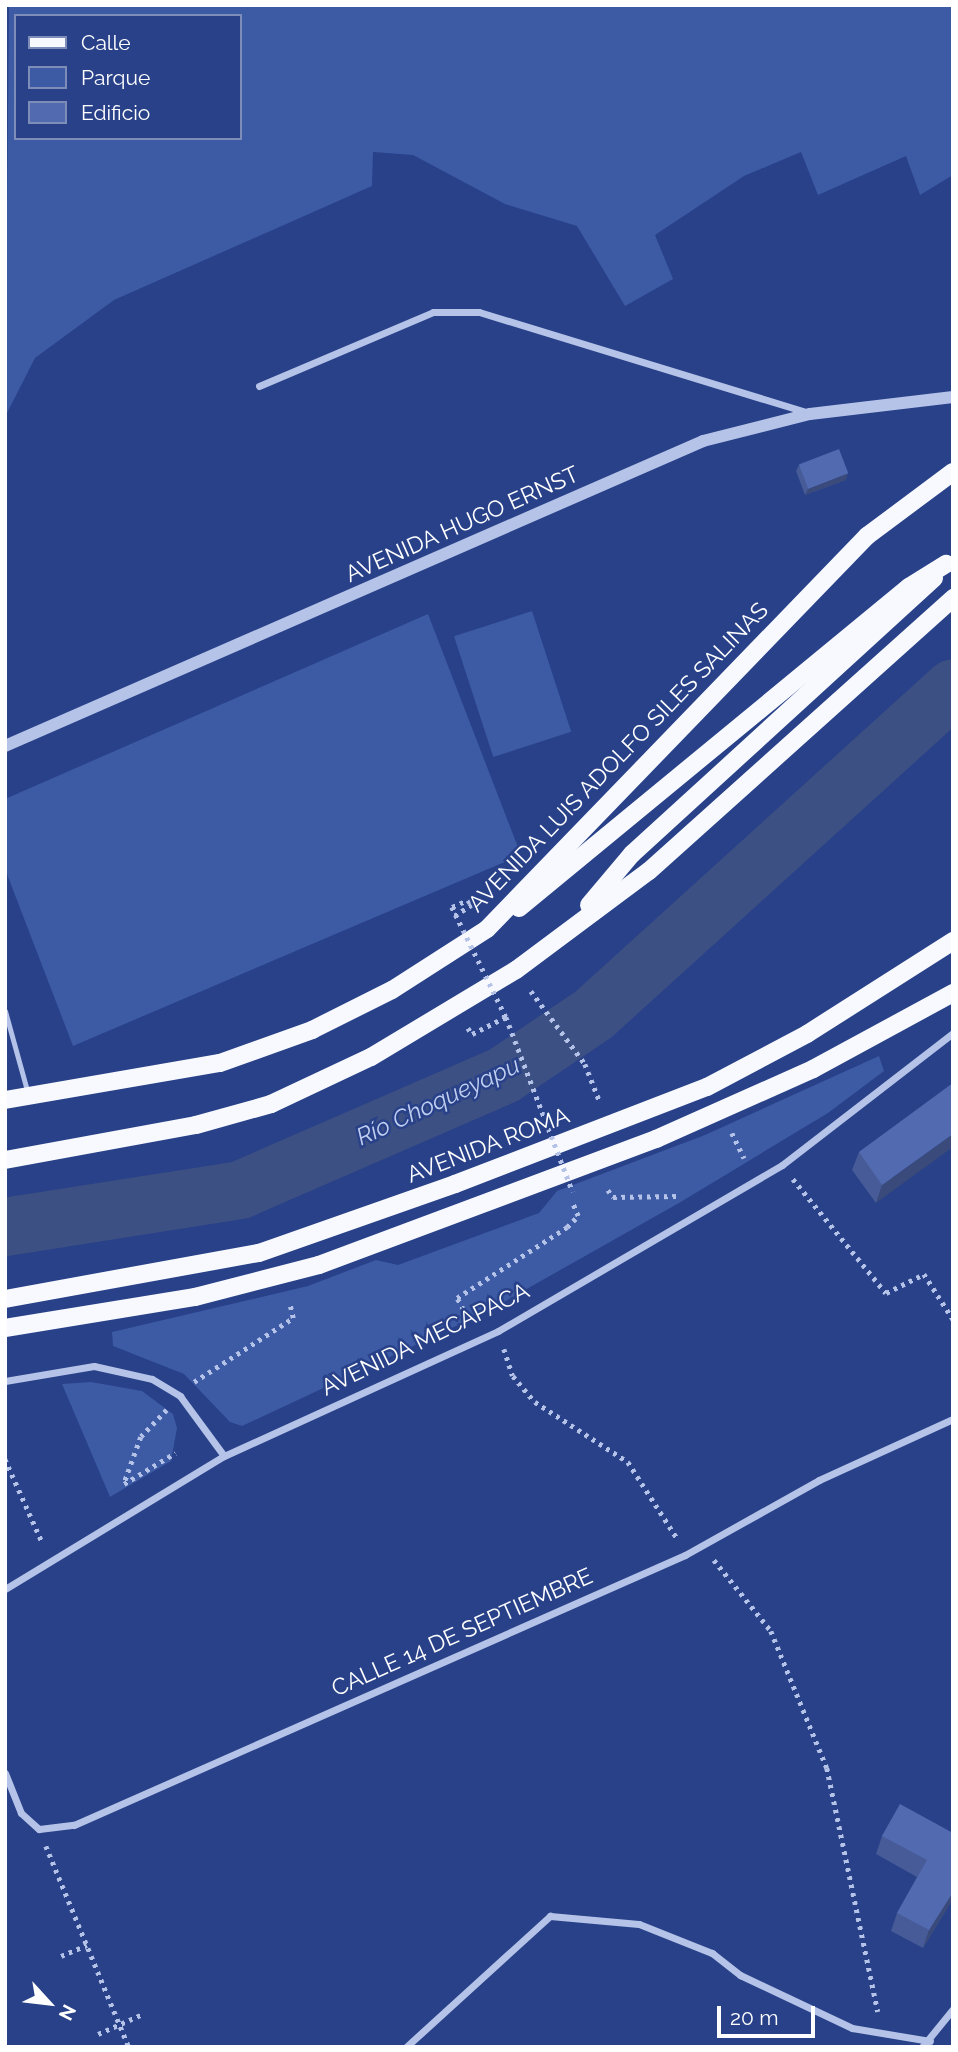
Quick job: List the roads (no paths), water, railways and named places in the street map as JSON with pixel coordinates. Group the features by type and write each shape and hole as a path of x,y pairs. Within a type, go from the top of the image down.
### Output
{"main road":[{"name":"AVENIDA LUIS ADOLFO SILES SALINAS","path":"5,1100 220,1063 312,1030 392,990 487,929 867,536 953,471"},
{"path":"487,929 550,888 899,595 949,561"},
{"path":"573,924 632,854 914,600 949,561"},
{"path":"5,1160 124,1140 271,1104 446,1013 516,970 573,924 649,872 953,598"},
{"name":"AVENIDA ROMA","path":"5,1299 259,1253 609,1125 706,1087 807,1034 953,941"},
{"path":"5,1328 195,1297 319,1265 656,1139 813,1069 953,993"}],"street":[{"path":"259,386 433,312 478,312 810,414"},
{"name":"AVENIDA HUGO ERNST","path":"5,746 703,441 810,414 953,397"},
{"name":"AVENIDA MECAPACA","path":"5,1589 52,1564 224,1456 498,1331 782,1165 953,1033"},
{"path":"5,1381 94,1366 152,1379 180,1396 224,1456"},
{"name":"CALLE 14 DE SEPTIEMBRE","path":"5,1773 21,1813 39,1829 74,1825 685,1555 819,1480 953,1419"},
{"path":"406,2047 550,1916 639,1924 676,1937 840,2022 930,2041"},
{"path":"922,2047 930,2041 953,2009"}],"lane":[{"path":"5,1011 29,1097"}],"waterway":[{"name":"Río Choqueyapu","path":"5,1227 240,1190 504,1075 594,1014 953,688"}]}
